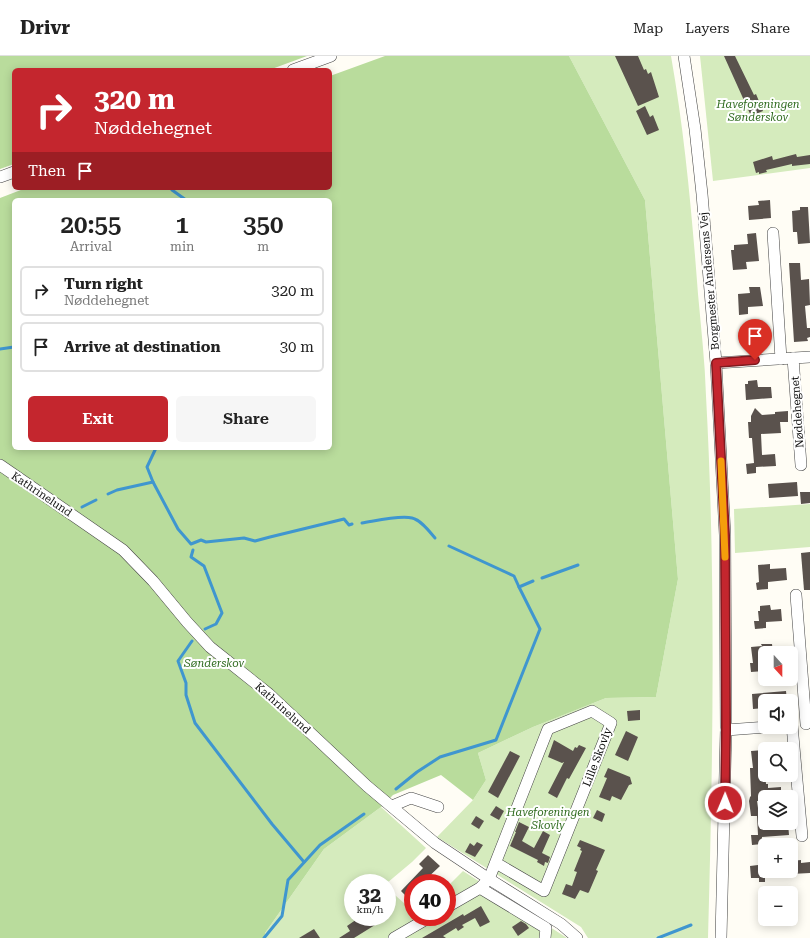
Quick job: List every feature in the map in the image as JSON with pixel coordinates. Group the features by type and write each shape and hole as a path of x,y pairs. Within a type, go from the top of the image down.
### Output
{"street":[{"path":"298,68 331,56"},
{"name":"Borgmester Andersens Vej","path":"684,56 695,129 702,194 716,363 725,535 726,730 721,938"},
{"path":"0,177 12,173"},
{"path":"773,232 781,359"},
{"path":"716,363 810,357"},
{"name":"Nøddehegnet","path":"793,358 801,465"},
{"name":"Kathrinelund","path":"0,465 123,550 153,581 210,647 269,694 367,786 435,843 561,924 577,938"},
{"path":"796,595 808,724 798,725"},
{"name":"Lille Skovly","path":"489,879 548,729 592,712 611,723 544,892 496,863"},
{"path":"726,730 758,728"},
{"path":"793,734 802,836"},
{"path":"392,806 411,798 438,808"},
{"path":"456,902 480,888 489,879"},
{"path":"480,888 546,928 545,938"},
{"path":"394,938 415,926"}],"green space":[{"path":"0,56 307,56 274,68 12,68 12,165 0,169"},
{"name":"Sønderskov","path":"385,56 569,56 645,200 678,579 656,697 606,698 533,727 478,753 486,780 473,800 441,775 393,795 381,807 324,849 265,933 266,938 0,938 0,198 21,190 332,190 332,75"},
{"name":"Haveforeningen Skovly","path":"569,56 671,56 676,86 688,175 705,370 709,464 713,667 708,938 588,938 581,927 437,837 473,800 486,780 478,753 533,727 606,698 656,697 678,579 645,200"},
{"name":"Haveforeningen Sønderskov","path":"700,56 810,56 810,168 713,181"},
{"path":"810,504 810,547 735,553 734,509"},
{"path":"381,807 426,848 396,875 396,874 344,874 344,926 396,926 396,896 404,903 404,926 456,926 456,878 463,871 567,938 266,938 265,933 324,849"}],"building":[{"path":"615,56 638,56 644,70 646,69 648,74 651,72 659,97 638,106"},
{"path":"724,56 735,56 754,95 756,94 763,111 751,116"},
{"path":"645,106 650,117 653,115 659,130 647,135 636,111"},
{"path":"796,154 797,157 810,155 810,164 792,166 792,164 766,170 767,172 759,174 759,172 756,173 753,162 772,156 773,160"},
{"path":"770,200 771,218 749,220 748,206 759,205 758,201"},
{"path":"800,207 808,207 810,243 798,244 797,232 793,232 792,211 800,210"},
{"path":"756,233 759,261 746,262 747,269 733,270 731,250 734,250 734,245 748,244 747,234"},
{"path":"789,263 800,263 801,280 809,279 810,305 805,306 807,328 810,328 810,337 807,338 808,341 794,342"},
{"path":"749,287 760,287 763,306 748,307 748,314 739,315 738,294 750,293"},
{"path":"758,323 759,326 763,326 764,336 760,336 760,344 744,346 743,324"},
{"path":"757,380 758,387 771,387 772,398 746,400 745,384 748,384 748,381"},
{"path":"755,408 762,415 788,411 788,422 780,422 781,433 761,434 762,455 775,454 776,466 756,467 756,473 747,474 746,464 754,463 752,438 749,438 748,422 751,422 751,416"},
{"path":"797,482 798,496 769,498 768,484"},
{"path":"800,492 810,492 810,503 801,504"},
{"path":"810,552 810,590 804,590 801,553"},
{"path":"770,564 770,569 786,568 787,580 768,582 768,589 757,590 756,583 759,582 758,565"},
{"path":"770,605 771,610 781,609 782,621 766,622 766,628 755,629 754,621 759,621 758,611 760,611 760,606"},
{"path":"761,644 772,644 772,646 762,646"},
{"path":"758,646 758,671 751,672 750,663 753,663 751,647"},
{"path":"786,691 786,694 758,694 758,709 753,709 752,694"},
{"path":"640,710 640,720 628,721 627,711"},
{"path":"626,731 638,737 628,761 615,755"},
{"path":"554,740 573,751 575,747 577,748 579,745 586,748 569,779 567,778 557,798 548,793 564,762 562,763 548,757"},
{"path":"758,750 758,782 766,782 766,784 768,784 768,788 781,787 781,790 758,790 758,830 789,830 789,835 758,838 758,844 752,845 751,835 758,835 757,816 751,816 749,801 751,796 750,768 753,768 751,751"},
{"path":"510,751 520,756 498,798 488,792"},
{"path":"608,768 630,777 632,784 629,785 621,800 612,796 610,801 599,797 607,778 604,777"},
{"path":"496,806 504,811 499,820 490,815"},
{"path":"597,810 605,814 602,822 593,818"},
{"path":"476,816 484,821 479,829 471,824"},
{"path":"519,822 529,827 522,841 534,848 543,831 550,835 542,853 550,857 548,863 545,862 544,866 537,862 538,860 510,846"},
{"path":"580,840 605,850 596,870 598,871 589,892 580,890 575,899 562,894 566,884 572,886 577,872 574,871 582,851 580,850 581,848 577,846"},
{"path":"477,842 483,845 475,857 465,852 470,843 474,846"},
{"path":"428,855 440,866 432,874 417,874 423,868 419,864"},
{"path":"798,860 801,860 801,863 810,862 810,873 798,874"},
{"path":"758,865 758,878 751,878 750,866"},
{"path":"759,878 765,878 765,882 759,882"},
{"path":"481,906 490,922 480,927 475,918 462,925 464,927 458,931 456,928 443,936 446,938 422,938 442,926 456,926 456,918 463,914 464,916"},
{"path":"521,921 529,928 518,936 512,927"},
{"path":"347,926 373,926 354,938 339,938 350,931"},
{"path":"314,929 320,938 299,938"}],"waterway":[{"path":"172,190 183,198"},
{"path":"0,349 12,347"},
{"path":"155,450 147,467 153,482 178,529 191,544 201,540 206,542 244,538 255,541 344,519 349,525 352,524"},
{"path":"108,494 117,490 153,482"},
{"path":"82,507 96,500"},
{"path":"362,523 394,518 412,518 422,523 435,538"},
{"path":"449,546 514,576 519,587"},
{"path":"193,550 191,557 204,566 222,613 216,624 205,629"},
{"path":"542,578 578,565"},
{"path":"396,789 417,772 440,757 496,740 540,629 519,587 533,581"},
{"path":"192,641 178,661 186,683 186,695 195,723 272,824 304,862"},
{"path":"264,938 282,916 288,880 320,845 364,814"},
{"path":"658,938 691,925"}],"slow traffic":[{"path":"721,461 725,557"}],"route":[{"path":"725,803 725,535 716,363 755,360"}]}
